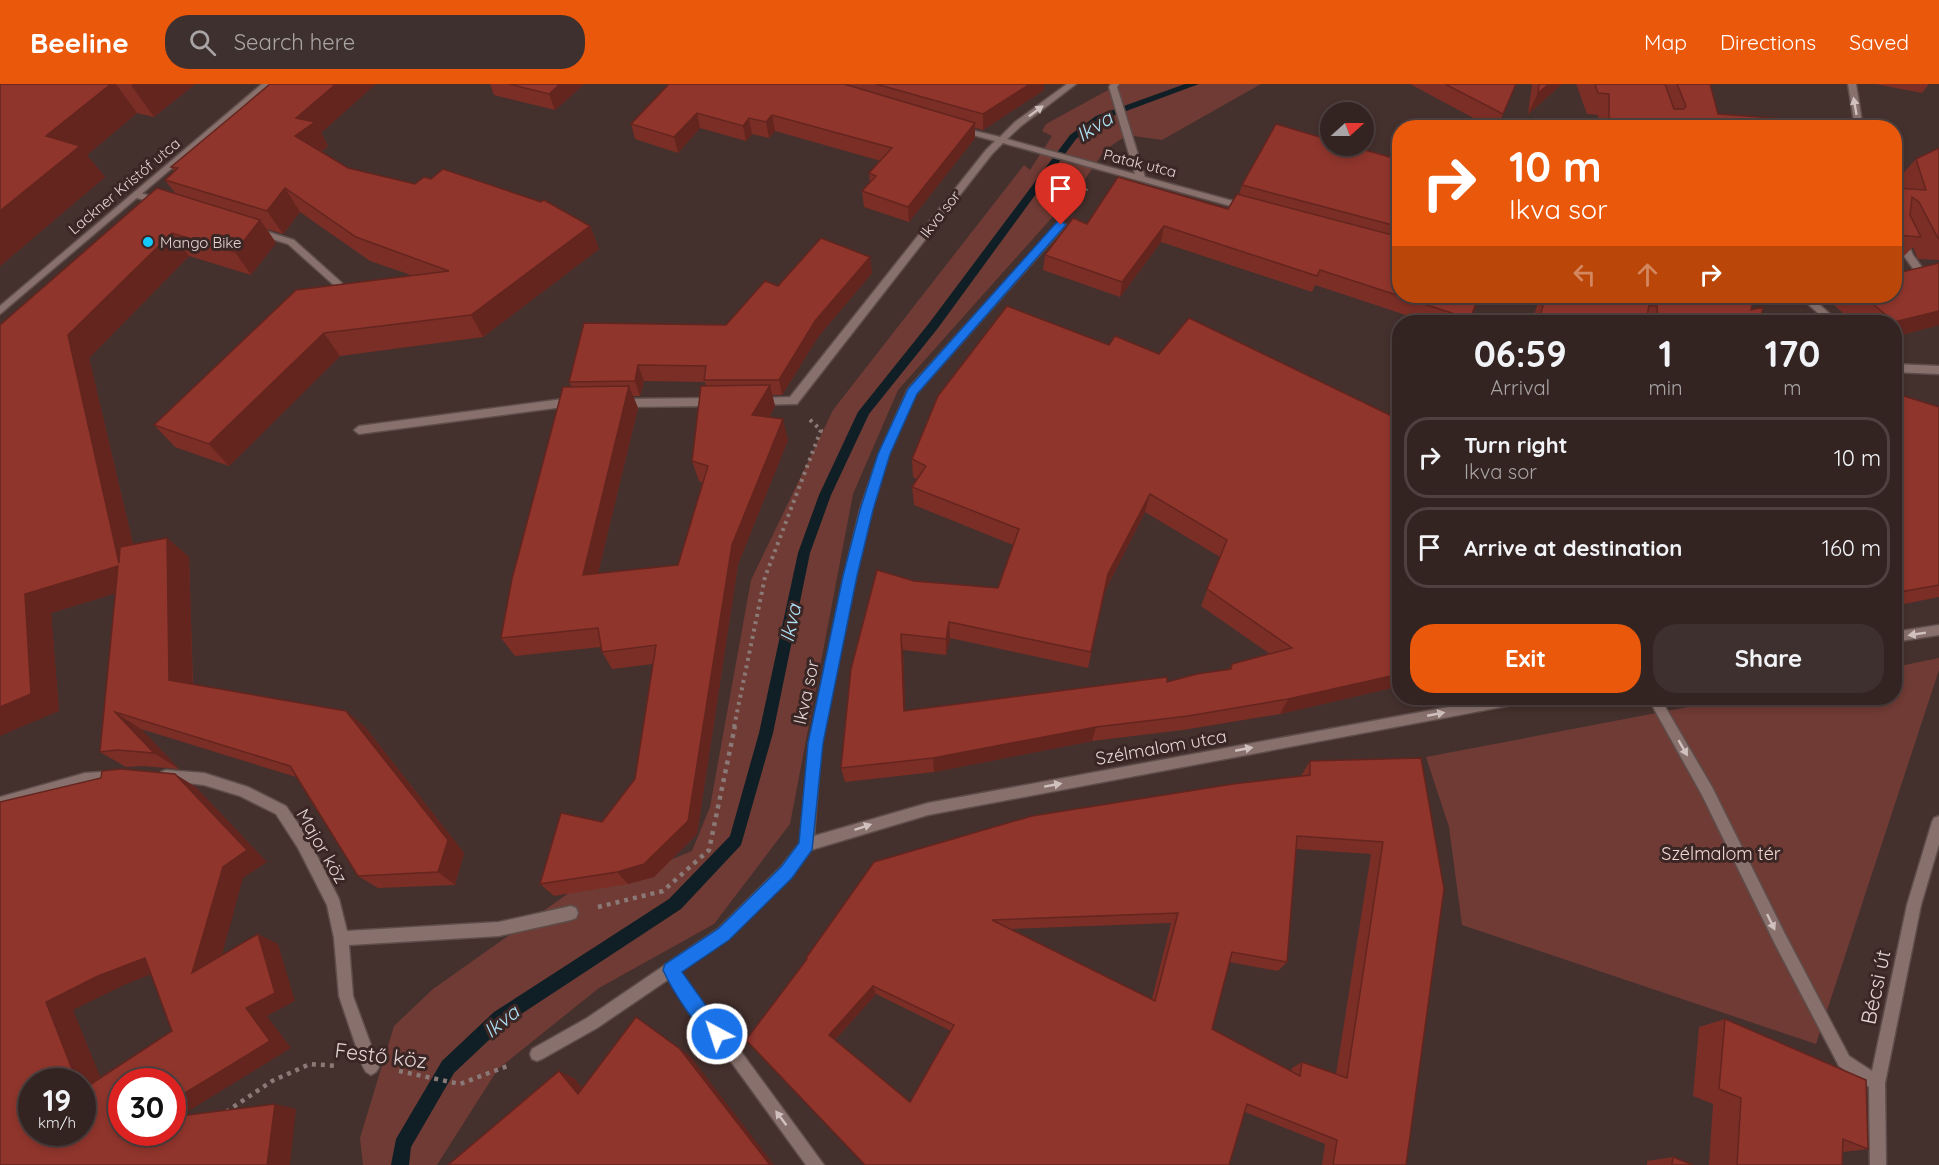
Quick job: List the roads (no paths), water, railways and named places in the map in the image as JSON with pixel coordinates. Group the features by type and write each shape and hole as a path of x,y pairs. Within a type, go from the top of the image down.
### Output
{"street":[{"name":"Lackner Kristóf utca","path":"0,310 267,84"},
{"name":"Ikva sor","path":"746,402 793,401 1000,140 1072,84"},
{"path":"1115,84 1113,87 1117,103 1141,178"},
{"path":"1852,84 1858,120"},
{"name":"Patak utca","path":"954,127 1253,210"},
{"path":"137,195 173,206"},
{"name":"Ikva sor","path":"807,845 815,743 850,576 866,510 884,454 912,392 1061,225"},
{"path":"248,229 291,242 339,285"},
{"path":"1902,241 1909,256 1939,298"},
{"path":"1812,303 1826,315"},
{"path":"1902,368 1939,370"},
{"path":"608,403 723,402"},
{"path":"359,430 569,403"},
{"path":"1902,636 1939,630"},
{"name":"Szélmalom utca","path":"807,845 928,809 1486,705"},
{"path":"1658,705 1707,791 1844,1062 1876,1083"},
{"path":"0,803 85,779 131,775"},
{"name":"Major köz","path":"153,775 204,779 243,791 281,810 303,843 334,904 341,938 346,996 377,1068"},
{"name":"Bécsi út","path":"1878,1165 1876,1083 1914,906 1939,822"},
{"path":"537,1053 592,1023 723,934 786,872 807,845"},
{"path":"341,938 499,929 571,913"},
{"path":"671,970 695,1007 729,1047 816,1165"}],"waterway":[{"name":"Ikva","path":"400,1165 402,1145 448,1067 500,1018 675,904 736,840 766,733 804,553 825,495 864,412 934,325 1073,137 1099,118 1194,84"}],"place":[{"name":"Mango Bike","path":"148,242"}],"park label":[{"name":"Szélmalom tér","path":"1721,853"}]}
